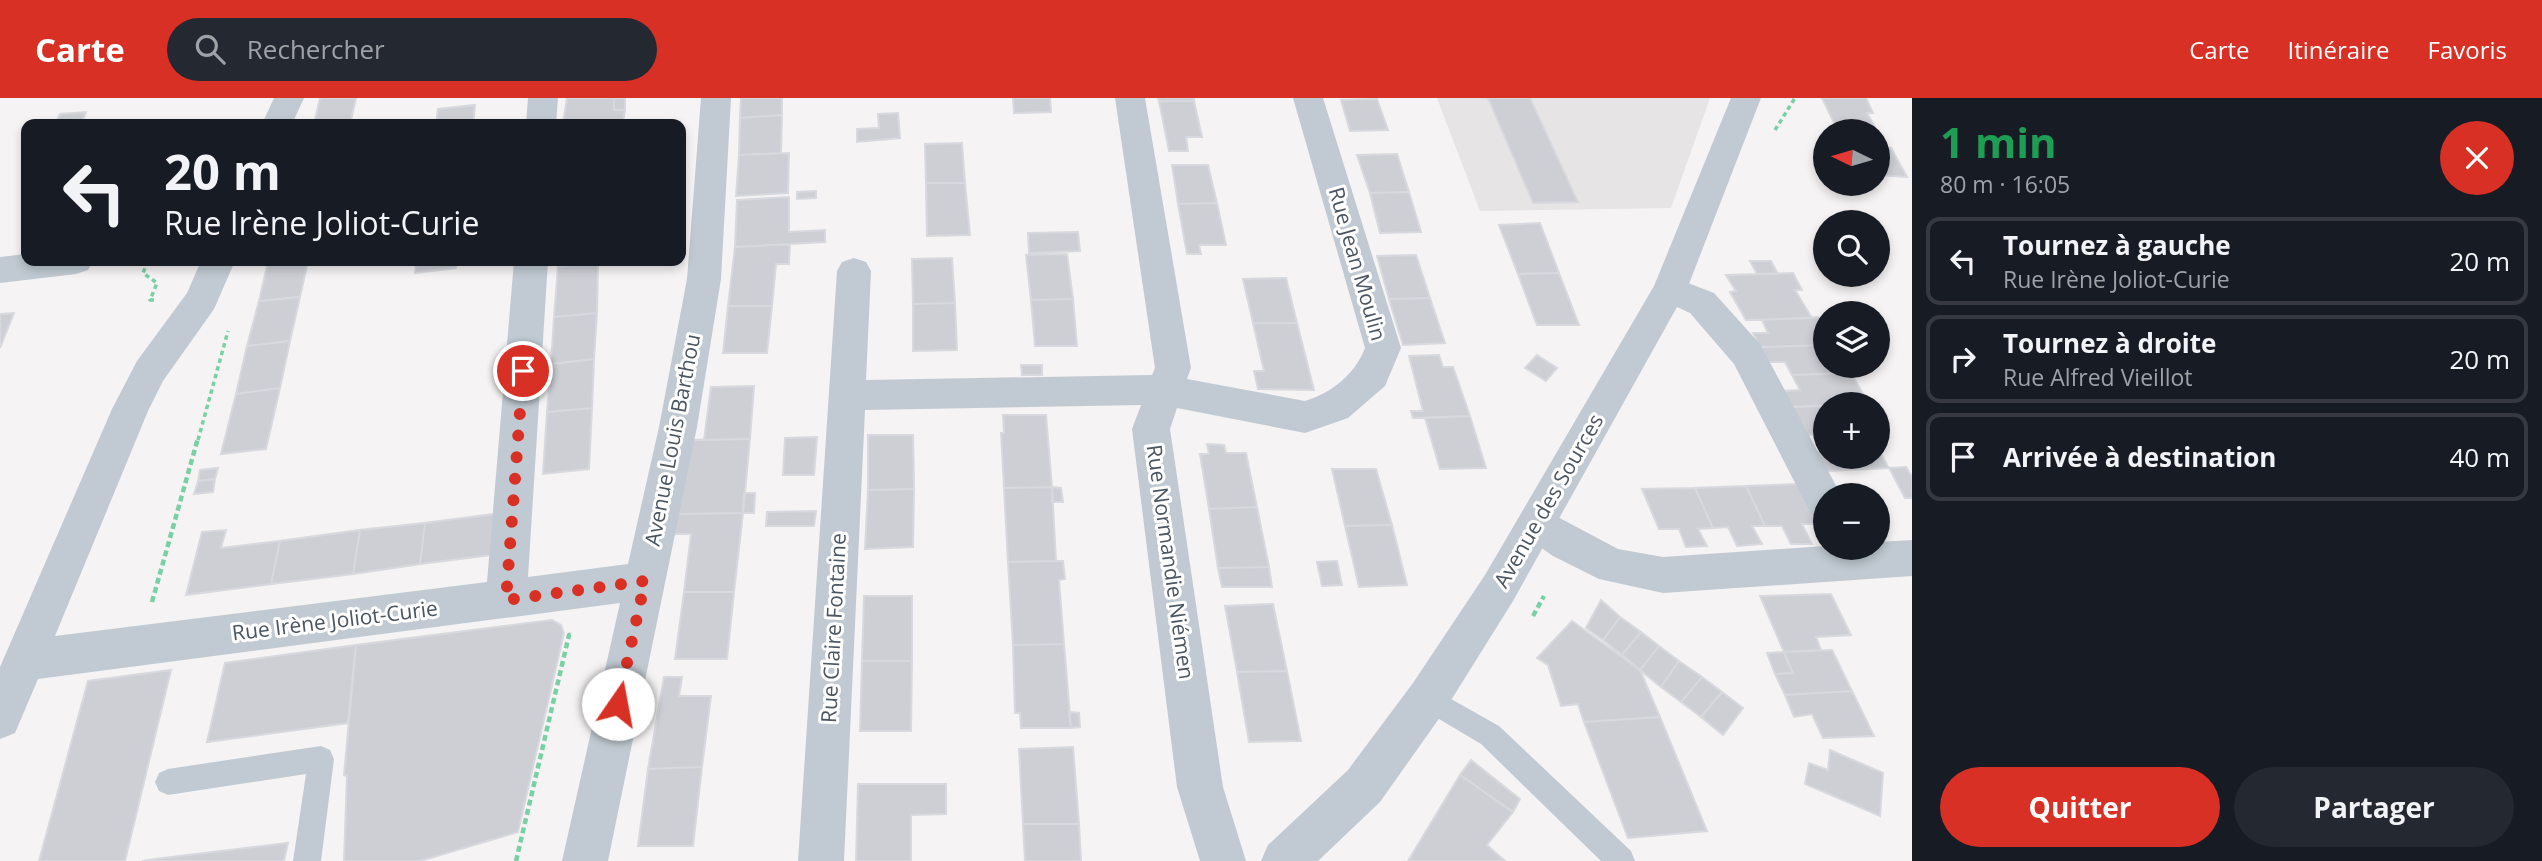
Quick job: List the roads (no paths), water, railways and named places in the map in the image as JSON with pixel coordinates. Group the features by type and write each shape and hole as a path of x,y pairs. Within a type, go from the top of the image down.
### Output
{"street":[{"path":"279,119 289,98"},
{"path":"541,119 543,98"},
{"name":"Avenue Louis Barthou","path":"585,861 678,427 704,279 716,98"},
{"name":"Rue Normandie Niémen","path":"1130,98 1173,368 1151,429 1200,787 1223,861"},
{"name":"Rue Jean Moulin","path":"1163,390 1305,417 1335,407 1372,376 1383,348 1308,98"},
{"name":"Avenue des Sources","path":"1284,861 1364,786 1428,698 1537,523 1670,289 1746,98"},
{"path":"0,270 34,266"},
{"path":"0,718 130,409 150,371 202,299 216,266"},
{"path":"506,600 531,266"},
{"name":"Rue Claire Fontaine","path":"821,861 854,271"},
{"path":"1670,289 1702,303 1747,354 1815,483"},
{"path":"847,395 1163,390"},
{"path":"1537,523 1567,543 1613,566 1663,575 1813,558"},
{"path":"1890,557 1912,558"},
{"name":"Rue Irène Joliot-Curie","path":"26,660 645,581"}],"lane":[{"path":"1428,698 1490,735 1621,861"},
{"path":"168,782 321,759 307,861"}]}
